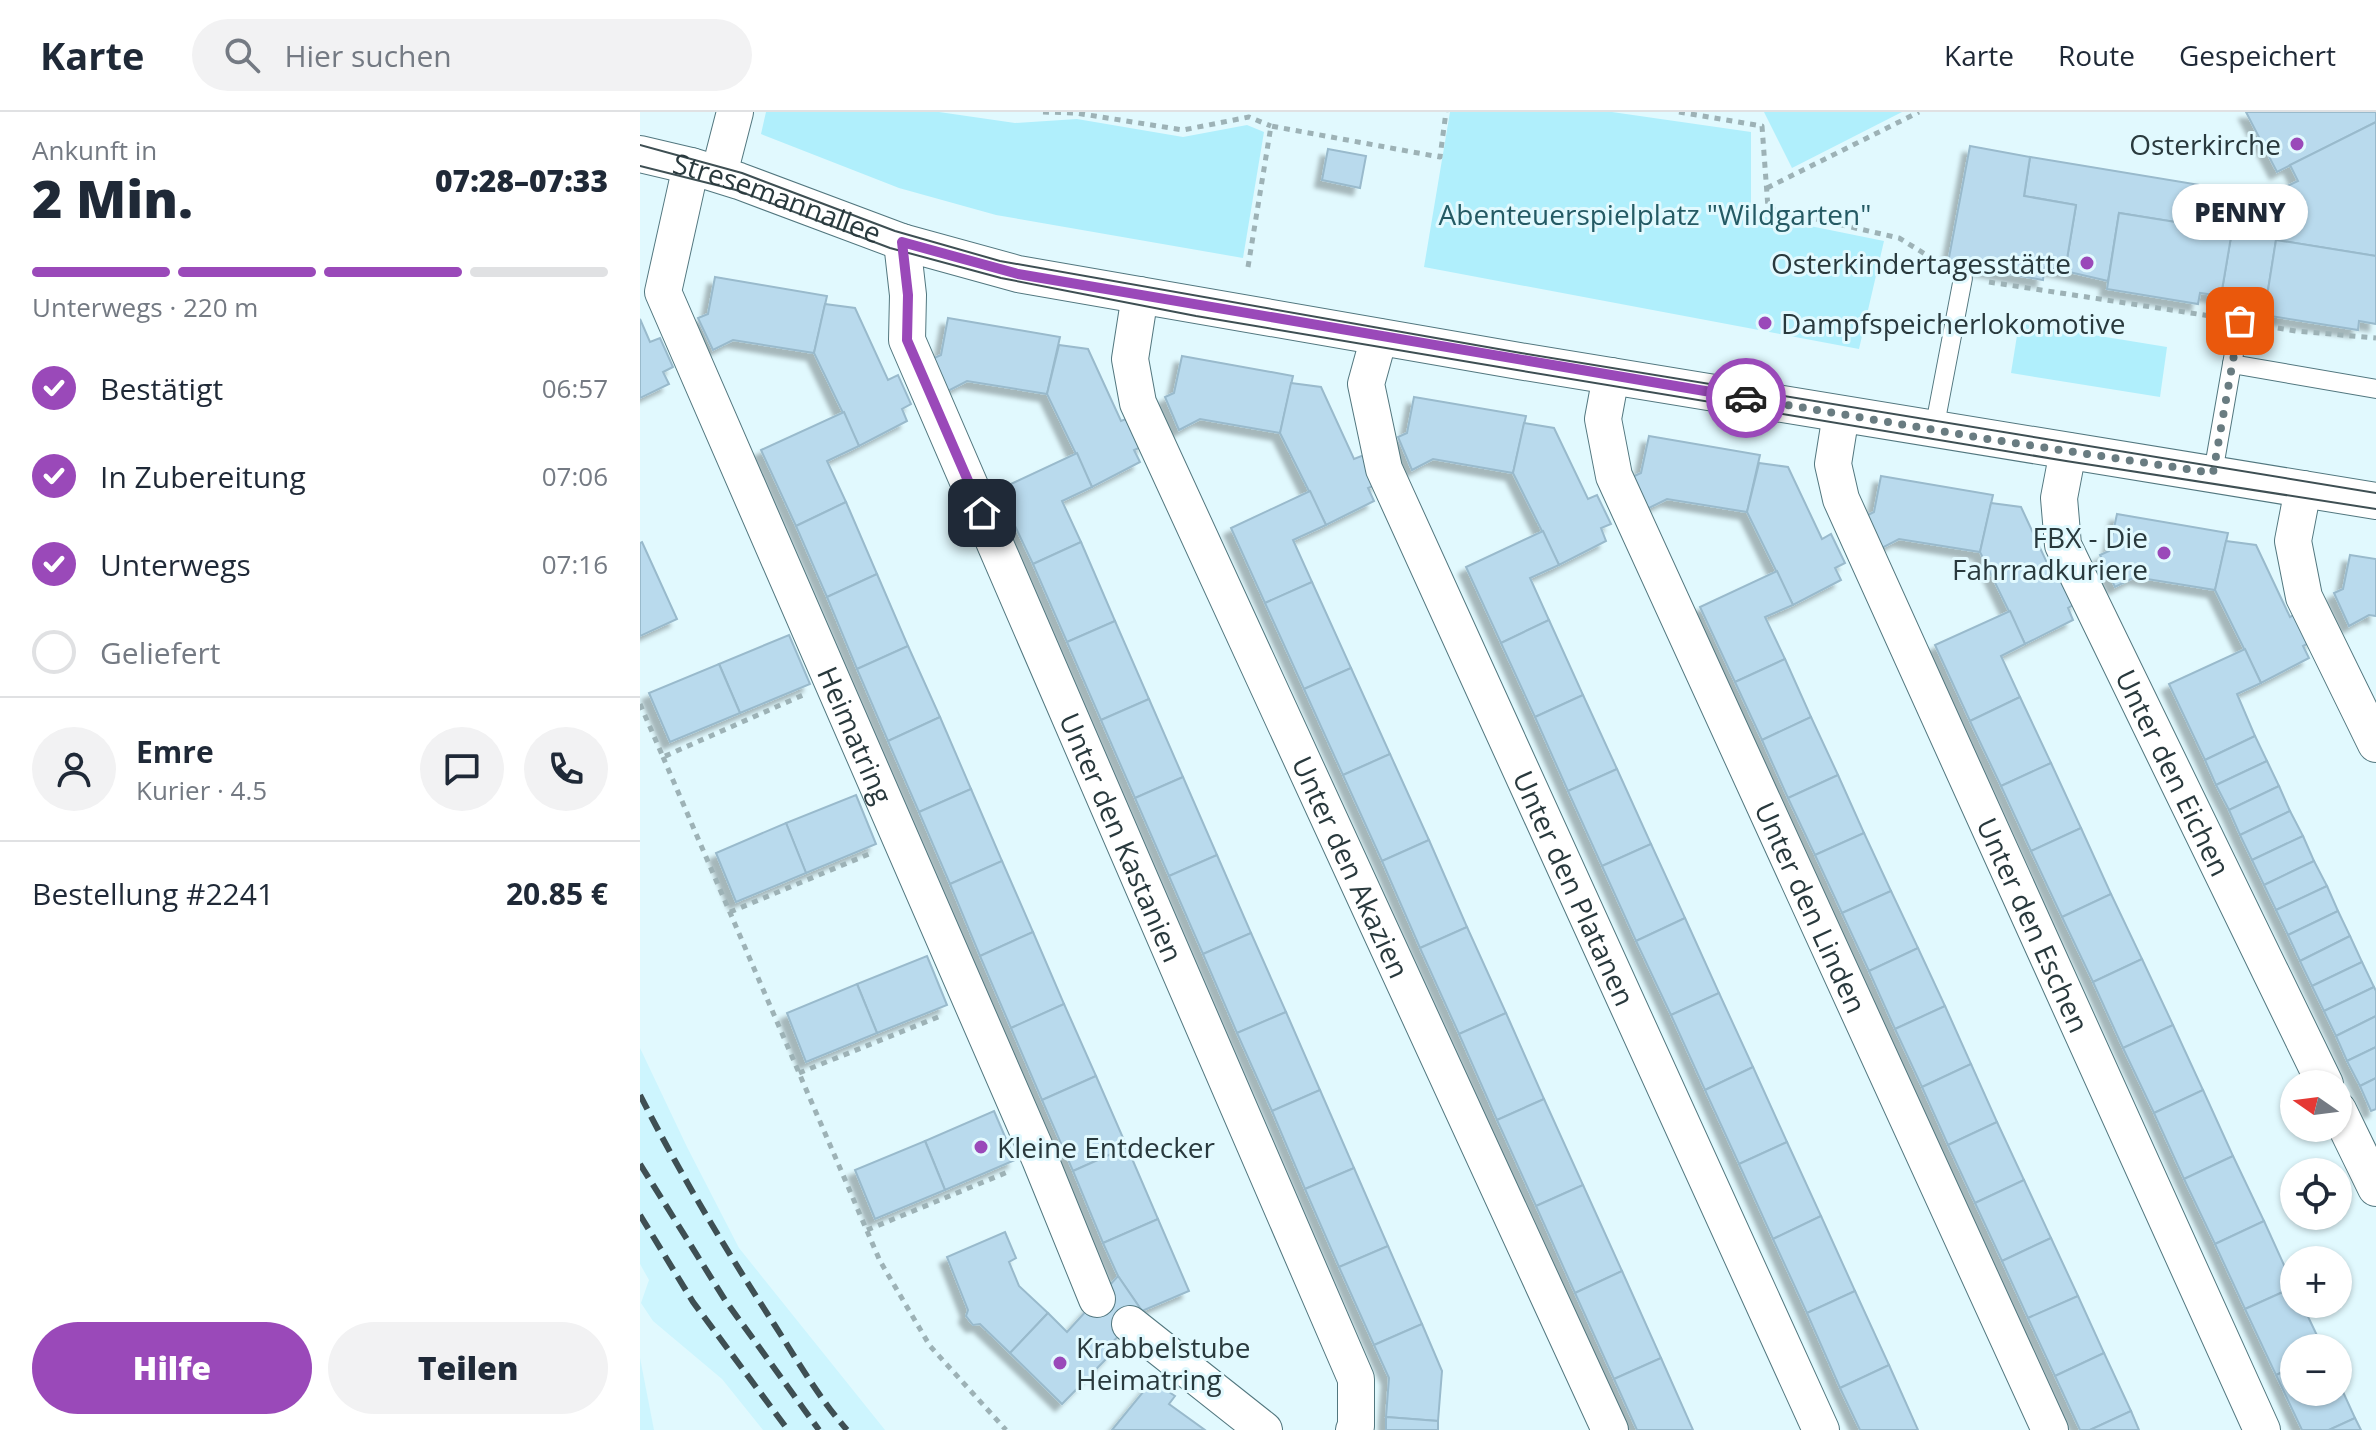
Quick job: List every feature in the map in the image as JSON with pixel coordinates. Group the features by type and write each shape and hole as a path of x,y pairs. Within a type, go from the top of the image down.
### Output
{"street":[{"name":"Heimatring","path":"735,112 705,170 663,292 1040,1159 1097,1299"},
{"name":"Stresemannallee","path":"640,154 705,170 902,242 1018,274 1934,430 2376,501"},
{"name":"Unter den Kastanien","path":"902,242 908,295 907,340 1356,1379 1354,1430"},
{"name":"Unter den Akazien","path":"1140,295 1130,359 1138,403 1610,1430"},
{"name":"Unter den Platanen","path":"1379,337 1366,384 1384,469 1821,1430"},
{"name":"Unter den Linden","path":"1611,376 1603,419 1614,476 2050,1430"},
{"name":"Unter den Eschen","path":"1841,414 1833,464 1841,499 2262,1430"},
{"name":"Unter den Eichen","path":"2068,451 2059,498 2063,545 2318,1070"},
{"path":"2303,489 2293,541 2304,597 2376,744"},
{"path":"2352,1139 2376,1188"},
{"path":"1130,1324 1264,1430"}],"lane":[{"path":"1934,430 1963,278"},
{"path":"2213,473 2240,321"},
{"path":"2232,364 2376,389"}],"path":[{"path":"1043,112 1076,113 1183,130 1249,117 1271,126 1440,157 1446,112"},
{"path":"1679,112 1762,126 1768,208 1899,238 1963,278 2296,331 2376,338"},
{"path":"1767,188 1919,112"},
{"path":"1248,267 1271,126"},
{"path":"663,757 833,681"},
{"path":"640,704 880,1261 930,1346 1006,1430"},
{"path":"730,912 902,840"},
{"path":"799,1073 972,1003"},
{"path":"867,1230 1040,1159"}],"shaded area":[{"path":"640,1048 739,1248 885,1430 763,1430 722,1379 653,1321 641,1303 649,1280 640,1264"},
{"path":"640,1358 654,1430 640,1430"}],"green space":[{"path":"766,112 939,112 1015,123 1077,119 1183,137 1247,125 1264,132 1243,258 996,215 899,188 761,134"},
{"name":"Abenteuerspielplatz \"Wildgarten\"","path":"1450,112 1612,112 1751,132 1751,214 1884,241 1859,349 1424,267"},
{"path":"1764,112 1902,112 1792,168"},
{"path":"2019,323 2167,347 2160,397 2011,373"}],"building":[{"name":"Osterkirche","path":"2246,112 2376,112 2376,122 2277,172"},
{"path":"2376,122 2376,256 2276,240 2266,303 2221,296 2232,231 2119,213 2108,281 2065,271 2076,205 2024,196 2030,157 2266,196 2298,181 2290,165"},
{"path":"1970,146 2030,157 2024,196 2076,205 2065,271 2045,267 2043,280 1948,263"},
{"path":"1328,149 1366,156 1360,188 1322,180"},
{"path":"2119,213 2232,231 2221,296 2200,293 2198,304 2107,289"},
{"path":"2276,240 2376,256 2376,324 2359,321 2358,330 2264,315"},
{"path":"715,277 827,296 814,353 733,340 713,350 698,318 708,314"},
{"path":"825,304 855,308 888,380 898,375 911,404 902,409 907,421 859,446 814,353"},
{"path":"948,318 1060,337 1047,394 967,381 946,392 932,359 941,355"},
{"path":"640,319 650,342 660,338 673,367 663,372 669,384 640,398"},
{"path":"1059,345 1088,349 1121,421 1131,417 1144,446 1134,450 1140,462 1092,487 1047,394"},
{"path":"1182,356 1293,376 1280,433 1200,419 1179,430 1165,397 1174,393"},
{"path":"1291,383 1321,387 1354,459 1364,455 1378,484 1368,488 1374,501 1326,525 1280,433"},
{"path":"1414,397 1526,416 1513,473 1433,459 1412,470 1398,437 1407,433"},
{"path":"844,412 859,446 827,461 846,502 796,526 761,450"},
{"path":"1524,423 1554,428 1588,499 1597,495 1611,524 1601,528 1606,541 1559,565 1513,473"},
{"path":"1649,436 1760,455 1747,512 1667,499 1647,509 1632,477 1641,473"},
{"path":"1077,453 1092,487 1062,501 1081,542 1033,564 998,490"},
{"path":"1759,463 1788,467 1822,539 1831,534 1845,563 1835,568 1841,580 1793,605 1747,512"},
{"path":"1881,476 1993,495 1980,552 1899,539 1880,549 1864,517 1874,512"},
{"path":"1310,491 1326,525 1293,540 1312,582 1265,603 1231,528"},
{"path":"846,502 877,574 827,597 796,526"},
{"path":"1991,503 2021,507 2054,578 2064,574 2077,603 2068,608 2073,620 2025,644 1980,552"},
{"name":"FBX - Die Fahrradkuriere","path":"2117,514 2228,533 2215,590 2135,577 2115,587 2100,555 2109,551"},
{"path":"1543,531 1559,565 1530,578 1549,620 1501,643 1466,567"},
{"path":"2226,541 2256,545 2290,617 2299,612 2313,641 2303,646 2309,658 2261,683 2215,590"},
{"path":"1081,542 1115,621 1067,642 1033,564"},
{"path":"640,543 677,619 640,636"},
{"path":"2350,555 2376,559 2376,616 2369,615 2349,626 2334,593 2343,589"},
{"path":"1777,571 1793,605 1765,617 1785,659 1735,682 1700,607"},
{"path":"877,574 908,646 857,669 827,597"},
{"path":"1312,582 1351,668 1304,689 1265,603"},
{"path":"2010,611 2025,644 2001,656 2020,697 1970,721 1935,645"},
{"path":"1549,620 1583,695 1535,717 1501,643"},
{"path":"1115,621 1149,699 1101,720 1067,642"},
{"path":"789,635 810,684 740,713 719,664"},
{"path":"908,646 940,717 888,741 857,669"},
{"path":"2245,649 2261,683 2237,694 2255,736 2205,760 2169,684"},
{"path":"1785,659 1811,717 1762,740 1735,682"},
{"path":"719,664 740,713 670,742 649,693"},
{"path":"1351,668 1390,754 1343,775 1304,689"},
{"path":"1583,695 1617,769 1568,791 1535,717"},
{"path":"2020,697 2051,763 2001,786 1970,721"},
{"path":"1149,699 1183,777 1135,798 1101,720"},
{"path":"940,717 971,789 919,812 888,741"},
{"path":"1811,717 1838,775 1788,798 1762,740"},
{"path":"2255,736 2267,761 2216,785 2205,760"},
{"path":"1390,754 1429,840 1382,861 1343,775"},
{"path":"2267,761 2279,786 2229,810 2216,785"},
{"path":"2051,763 2081,828 2031,851 2001,786"},
{"path":"1617,769 1651,844 1602,866 1568,791"},
{"path":"1838,775 1864,833 1815,855 1788,798"},
{"path":"1183,777 1217,855 1169,876 1135,798"},
{"path":"2279,786 2290,811 2240,835 2229,810"},
{"path":"971,789 1002,861 950,884 919,812"},
{"path":"856,795 876,844 806,873 786,823"},
{"path":"2290,811 2303,836 2252,860 2240,835"},
{"path":"786,823 806,873 736,902 716,853"},
{"path":"2081,828 2111,894 2062,917 2031,851"},
{"path":"1864,833 1891,891 1842,913 1815,855"},
{"path":"2303,836 2314,861 2264,885 2252,860"},
{"path":"1429,840 1467,927 1420,948 1382,861"},
{"path":"1651,844 1685,918 1636,941 1602,866"},
{"path":"1217,855 1251,933 1203,954 1169,876"},
{"path":"1002,861 1033,932 980,956 950,884"},
{"path":"2314,861 2327,886 2276,910 2264,885"},
{"path":"2327,886 2338,911 2288,935 2276,910"},
{"path":"1891,891 1918,948 1869,971 1842,913"},
{"path":"2111,894 2142,959 2093,982 2062,917"},
{"path":"2338,911 2350,936 2300,961 2288,935"},
{"path":"1685,918 1719,993 1671,1015 1636,941"},
{"path":"1467,927 1506,1013 1459,1034 1420,948"},
{"path":"1033,932 1064,1004 1011,1028 980,956"},
{"path":"1251,933 1286,1012 1237,1033 1203,954"},
{"path":"2350,936 2362,962 2312,986 2300,961"},
{"path":"1918,948 1945,1006 1895,1029 1869,971"},
{"path":"927,956 947,1005 877,1033 857,984"},
{"path":"2142,959 2173,1025 2123,1048 2093,982"},
{"path":"2362,962 2374,987 2324,1011 2312,986"},
{"path":"857,984 877,1033 806,1062 787,1013"},
{"path":"2374,987 2376,1016 2336,1036 2324,1011"},
{"path":"1719,993 1753,1067 1705,1090 1671,1015"},
{"path":"1064,1004 1096,1076 1042,1100 1011,1028"},
{"path":"1945,1006 1971,1064 1922,1087 1895,1029"},
{"path":"1286,1012 1320,1090 1272,1111 1237,1033"},
{"path":"1506,1013 1544,1099 1497,1120 1459,1034"},
{"path":"2376,1016 2376,1047 2347,1061 2336,1036"},
{"path":"2173,1025 2203,1090 2154,1113 2123,1048"},
{"path":"2376,1047 2376,1078 2360,1086 2347,1061"},
{"path":"1971,1064 1997,1122 1948,1145 1922,1087"},
{"path":"1753,1067 1787,1142 1739,1164 1705,1090"},
{"path":"1096,1076 1127,1147 1073,1171 1042,1100"},
{"path":"2376,1078 2376,1109 2371,1111 2360,1086"},
{"path":"1320,1090 1354,1168 1305,1189 1272,1111"},
{"path":"2203,1090 2233,1156 2184,1179 2154,1113"},
{"path":"1544,1099 1583,1185 1536,1206 1497,1120"},
{"path":"994,1111 1015,1160 945,1190 925,1141"},
{"path":"1997,1122 2024,1180 1975,1203 1948,1145"},
{"path":"925,1141 945,1190 875,1219 855,1170"},
{"path":"1787,1142 1821,1216 1773,1239 1739,1164"},
{"path":"1127,1147 1158,1219 1103,1243 1073,1171"},
{"path":"2233,1156 2264,1221 2215,1244 2184,1179"},
{"path":"1354,1168 1388,1246 1339,1267 1305,1189"},
{"path":"2024,1180 2051,1238 2002,1261 1975,1203"},
{"path":"1583,1185 1622,1271 1575,1293 1536,1206"},
{"path":"1821,1216 1855,1291 1807,1313 1773,1239"},
{"path":"1158,1219 1189,1291 1142,1311 1118,1276 1103,1243"},
{"path":"2264,1221 2280,1256 2280,1293 2245,1309 2215,1244"},
{"path":"1005,1232 1016,1258 1009,1262 1019,1286 1048,1313 1010,1353 980,1324 973,1325 966,1316 968,1310 947,1257"},
{"path":"2051,1238 2078,1296 2028,1318 2002,1261"},
{"path":"1388,1246 1422,1324 1374,1345 1339,1267"},
{"path":"1622,1271 1661,1358 1614,1379 1575,1293"},
{"path":"1118,1276 1142,1311 1109,1346 1112,1353 1062,1404 1010,1353 1048,1313 1067,1332"},
{"path":"1855,1291 1889,1365 1840,1388 1807,1313"},
{"path":"2280,1293 2280,1318 2309,1318 2316,1334 2280,1334 2280,1373 2276,1375 2245,1309"},
{"path":"2078,1296 2104,1353 2055,1376 2028,1318"},
{"path":"1422,1324 1442,1371 1438,1421 1386,1417 1389,1378 1374,1345"},
{"path":"2104,1353 2131,1411 2090,1430 2080,1430 2055,1376"},
{"path":"1661,1358 1693,1430 1637,1430 1614,1379"},
{"path":"1889,1365 1918,1430 1860,1430 1840,1388"},
{"path":"1152,1381 1175,1396 1169,1404 1205,1430 1112,1430"},
{"path":"2291,1406 2349,1406 2355,1418 2329,1430 2302,1430"},
{"path":"2131,1411 2139,1430 2090,1430"},
{"path":"1386,1417 1438,1421 1438,1430 1386,1430"},
{"path":"2355,1418 2361,1430 2329,1430"}],"tram line":[{"path":"640,145 742,173 895,231 1000,261 1521,353 2376,493"},
{"path":"640,166 736,190 890,248 1001,278 1196,316 1517,370 2376,509"}],"railway":[{"path":"640,1095 687,1183 738,1268 827,1405 847,1430"},
{"path":"640,1164 725,1300 819,1430"},
{"path":"640,1215 693,1302 788,1430"}],"way so far":[{"path":"1746,398 2213,473 2240,321"}],"place":[{"name":"Osterkirche","path":"2297,144"},
{"name":"Osterkindertagesstätte","path":"2087,263"},
{"name":"PENNY","path":"2240,321"},
{"name":"Dampfspeicherlokomotive","path":"1765,323"},
{"name":"FBX - Die Fahrradkuriere","path":"2164,553"},
{"name":"Kleine Entdecker","path":"981,1147"},
{"name":"Krabbelstube Heimatring","path":"1060,1363"}],"route":[{"path":"982,513 907,340 908,295 902,242 1018,274 1746,398"}]}
